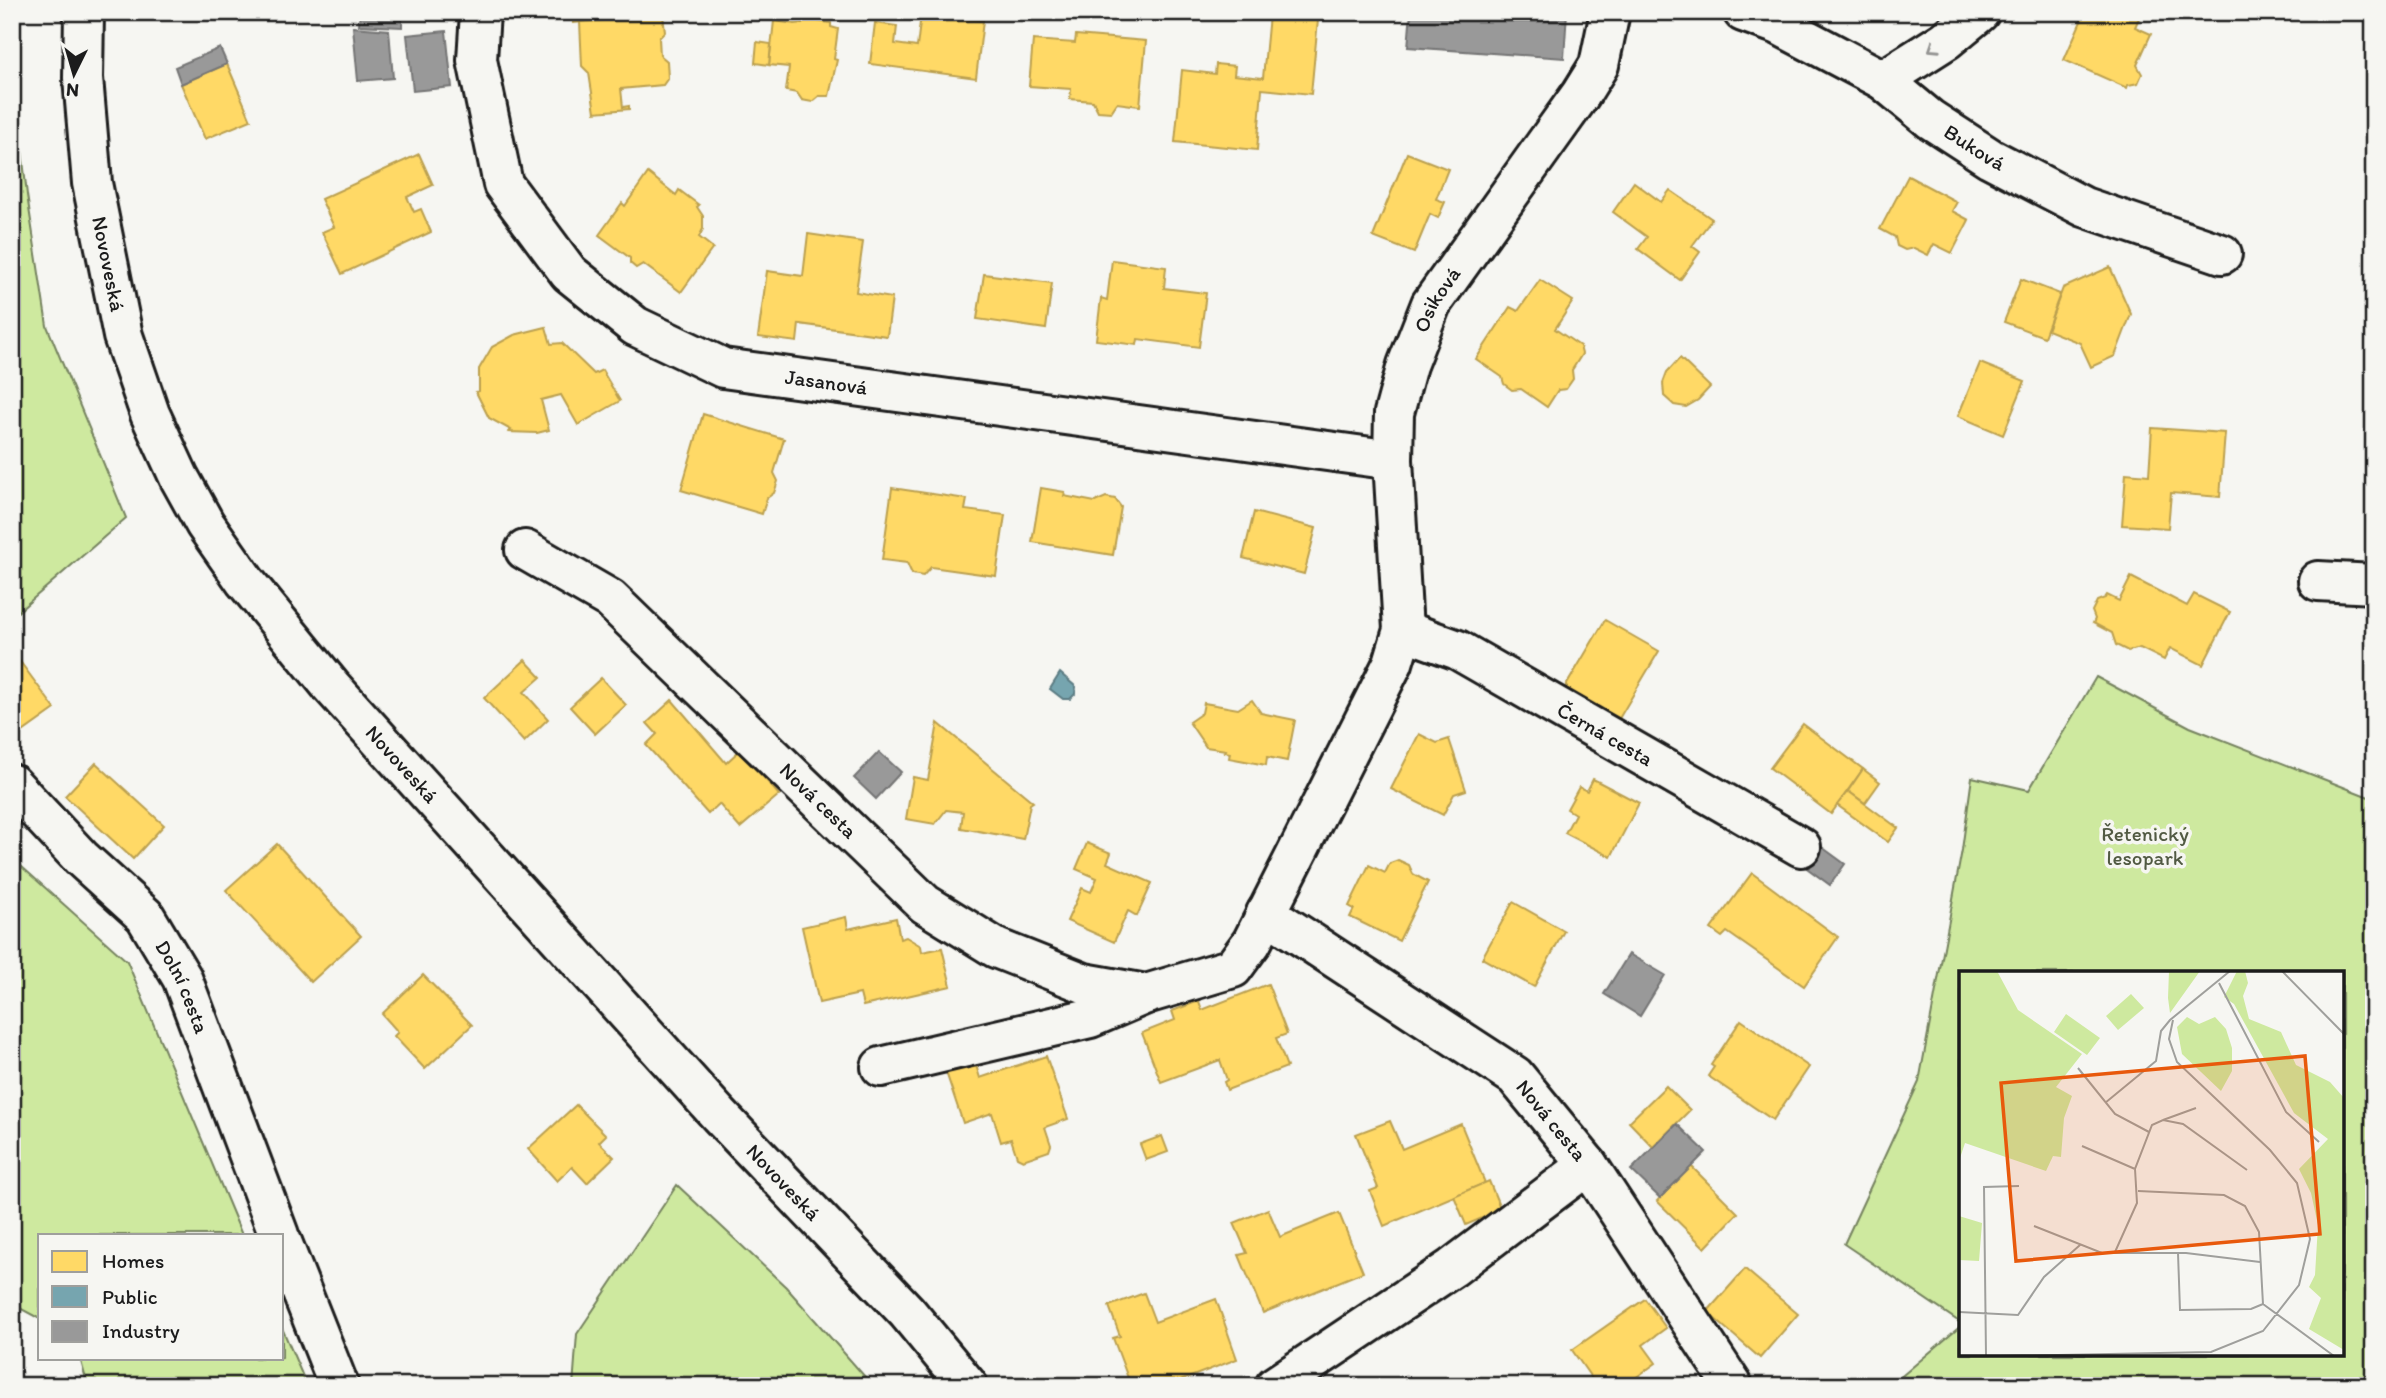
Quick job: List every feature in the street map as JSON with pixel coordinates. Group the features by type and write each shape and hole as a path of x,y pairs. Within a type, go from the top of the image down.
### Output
{"street":[{"name":"Novoveská","path":"85,12 83,78 92,183 123,336 150,414 179,477 205,524 245,581 331,686 719,1115 907,1312 968,1386"},
{"name":"Jasanová","path":"480,12 477,60 503,184 569,273 635,326 723,368 1393,460"},
{"name":"Osiková","path":"1403,630 1393,460 1394,413 1407,365 1431,304 1599,65 1610,12"},
{"name":"Buková","path":"1743,12 1779,25 1883,80 1930,119 1990,158 2084,207 2222,254"},
{"path":"1883,80 1946,40 1980,12"},
{"name":"Nová cesta","path":"525,550 610,599 925,904 996,948 1084,983 1146,994"},
{"path":"2318,581 2374,584"},
{"name":"Černá cesta","path":"1403,630 1458,650 1801,847"},
{"name":"Nová cesta","path":"881,1067 1090,1018 1146,994 1233,968 1252,942 1393,663 1403,630"},
{"name":"Dolní cesta","path":"12,784 81,858 145,916 152,926 181,978 279,1234"},
{"name":"Nová cesta","path":"1265,913 1515,1076 1588,1166 1452,1268 1275,1386"},
{"path":"1588,1166 1733,1386"},
{"path":"284,1247 338,1386"}],"green space":[{"path":"12,12 20,12 13,72 27,195 47,326 126,518 12,617"},
{"name":"Řetenický lesopark","path":"2096,677 2190,727 2374,799 2374,1386 1890,1386 1959,1328 1959,1356 2344,1356 2344,971 1959,971 1959,1322 1844,1244 1919,1082 1962,850 1972,777 2029,790"},
{"path":"12,858 127,961 242,1234 38,1234 38,1318 12,1304"},
{"path":"677,1185 786,1287 873,1386 573,1386 577,1334"},
{"path":"284,1333 307,1386 88,1386 81,1360 284,1360"}],"building: Homes":[{"path":"573,12 663,12 663,15 573,23"},
{"path":"2085,12 2101,12 2110,16 2112,12 2131,12 2140,16 2135,27 2151,34 2137,65 2142,74 2138,83 2128,85 2127,88 2064,60"},
{"path":"921,14 960,15 965,19 983,21 976,78 870,64 875,23 897,26 895,44 917,47"},
{"path":"663,15 665,32 659,38 660,55 667,61 668,78 663,85 621,89 623,107 629,106 629,109 595,112 589,73 582,66 580,22"},
{"path":"1269,15 1318,20 1311,94 1262,89 1257,150 1175,142 1182,70 1215,74 1216,64 1235,66 1234,75 1263,78"},
{"path":"803,19 831,23 831,27 838,29 834,59 837,60 829,96 819,96 812,102 802,100 797,93 786,91 789,67 769,65 774,21 795,24 803,23"},
{"path":"1076,35 1146,41 1140,106 1117,103 1111,112 1098,111 1093,101 1070,99 1071,89 1029,86 1033,40 1075,43"},
{"path":"757,42 771,44 769,65 755,63"},
{"path":"227,64 251,120 205,139 181,84"},
{"path":"1407,153 1448,169 1436,199 1445,202 1438,218 1430,214 1414,253 1373,237"},
{"path":"419,154 433,185 407,197 414,212 421,209 431,232 342,274 322,232 334,227 321,199"},
{"path":"648,173 676,195 679,190 699,205 697,207 703,216 703,229 699,237 713,248 681,292 643,264 636,268 630,263 630,258 599,235 622,203 625,206"},
{"path":"1908,176 1957,202 1952,211 1969,220 1952,253 1934,244 1928,255 1914,248 1905,250 1897,246 1895,237 1880,229"},
{"path":"1634,182 1661,202 1670,190 1712,219 1692,246 1700,252 1680,280 1638,249 1647,237 1613,212"},
{"path":"808,234 863,242 856,292 892,298 887,336 799,324 797,342 758,337 767,271 803,276"},
{"path":"1112,260 1166,267 1164,288 1206,293 1199,347 1138,339 1137,345 1096,340 1101,298 1107,300"},
{"path":"2110,267 2131,314 2115,356 2091,367 2080,343 2047,330 2063,288"},
{"path":"984,274 1052,283 1046,329 977,319"},
{"path":"2021,279 2060,294 2044,337 2004,322"},
{"path":"1540,280 1573,301 1555,329 1580,346 1582,354 1572,370 1573,379 1566,389 1558,390 1547,407 1521,389 1512,390 1504,384 1502,377 1476,359 1510,307 1518,311"},
{"path":"546,327 551,344 562,343 594,374 602,370 620,401 578,425 561,395 541,400 549,430 537,433 509,432 511,430 489,418 476,392 479,391 479,369 492,347 514,335"},
{"path":"1680,358 1710,387 1698,400 1686,407 1674,405 1664,396 1663,383 1667,372"},
{"path":"1980,363 2025,381 2003,435 1958,416"},
{"path":"703,414 784,439 774,473 778,481 774,493 767,498 762,514 681,490"},
{"path":"2152,428 2225,433 2220,497 2171,493 2168,528 2122,525 2126,473 2149,475"},
{"path":"892,488 967,499 965,510 1005,515 996,576 931,567 923,576 912,574 907,563 882,560"},
{"path":"1041,488 1065,492 1064,496 1095,502 1106,497 1115,499 1121,507 1113,555 1032,542"},
{"path":"1254,512 1316,528 1304,574 1243,558"},
{"path":"2131,577 2187,606 2194,594 2230,612 2203,665 2170,648 2164,660 2140,648 2128,651 2116,645 2112,633 2093,623 2095,619 2092,611 2097,601 2107,595 2119,601"},
{"path":"1605,620 1659,651 1617,722 1563,691"},
{"path":"13,652 55,709 17,736 12,729"},
{"path":"525,660 541,677 524,692 548,719 524,742 484,698"},
{"path":"601,678 626,705 595,734 570,707"},
{"path":"672,700 726,763 740,750 779,795 740,828 719,804 708,814 646,745 657,734 647,723"},
{"path":"1252,700 1261,713 1295,720 1287,761 1267,757 1266,765 1229,758 1230,753 1225,752 1226,750 1206,747 1189,722 1202,713 1204,703 1238,709"},
{"path":"938,723 1033,802 1030,804 1023,839 961,828 963,812 946,810 935,824 906,819 913,777 928,780"},
{"path":"1803,724 1863,769 1831,814 1770,768"},
{"path":"1419,734 1437,743 1449,739 1466,790 1454,794 1443,815 1391,789"},
{"path":"96,763 164,825 133,859 65,796"},
{"path":"1863,769 1880,782 1865,803 1848,791"},
{"path":"1593,779 1639,803 1611,857 1565,833 1575,814 1567,809 1579,787 1587,791"},
{"path":"1848,791 1898,828 1888,842 1837,805"},
{"path":"1087,843 1111,853 1107,863 1152,883 1137,916 1128,911 1114,942 1067,921 1082,888 1091,892 1097,878 1076,869"},
{"path":"277,844 361,936 311,982 226,890"},
{"path":"1398,860 1409,865 1413,874 1428,882 1399,941 1350,917 1354,909 1349,906 1369,865 1385,873 1390,863"},
{"path":"1752,873 1838,937 1804,986 1727,932 1722,937 1711,929"},
{"path":"1513,902 1564,931 1534,987 1482,958"},
{"path":"846,917 848,929 896,918 900,939 906,937 921,946 922,952 942,948 951,986 863,1006 860,994 819,1003 802,927"},
{"path":"423,975 472,1025 425,1069 394,1036 398,1032 382,1014"},
{"path":"1268,984 1287,1034 1276,1038 1287,1067 1227,1090 1224,1082 1227,1080 1220,1060 1161,1082 1142,1033 1175,1020 1172,1011 1199,1001 1202,1010"},
{"path":"1741,1020 1809,1067 1773,1120 1708,1076 1714,1067 1711,1065"},
{"path":"1046,1056 1068,1119 1045,1127 1051,1145 1049,1151 1023,1160 1017,1157 1011,1139 1001,1142 992,1113 963,1123 945,1069 974,1059 980,1078"},
{"path":"1666,1086 1690,1110 1653,1147 1629,1122"},
{"path":"576,1105 606,1135 599,1142 614,1157 587,1183 572,1167 557,1181 528,1149"},
{"path":"1390,1121 1402,1149 1461,1124 1485,1183 1384,1226 1370,1191 1378,1188 1356,1134"},
{"path":"1162,1136 1168,1152 1146,1160 1140,1144"},
{"path":"1691,1166 1738,1213 1705,1248 1657,1201"},
{"path":"1489,1181 1501,1210 1466,1225 1454,1196"},
{"path":"1268,1209 1280,1237 1339,1213 1363,1272 1263,1313 1239,1255 1247,1253 1234,1223"},
{"path":"1745,1269 1798,1314 1760,1358 1707,1312"},
{"path":"1144,1293 1155,1322 1216,1299 1237,1359 1167,1386 1131,1386 1113,1338 1120,1336 1109,1306"},
{"path":"1645,1299 1666,1328 1643,1345 1656,1363 1624,1386 1597,1386 1572,1350"}],"building: Public":[{"path":"1060,673 1076,687 1075,694 1070,699 1063,699 1050,689"}],"building: Industry":[{"path":"360,12 402,12 402,27 359,25"},
{"path":"1411,12 1567,12 1564,58 1408,47"},
{"path":"353,27 389,30 393,78 358,81"},
{"path":"446,31 452,87 413,91 407,35"},
{"path":"220,48 227,64 181,84 175,67"},
{"path":"879,752 901,772 876,799 854,778"},
{"path":"1815,842 1845,864 1830,885 1800,863"},
{"path":"1629,954 1665,975 1640,1016 1604,994"},
{"path":"1677,1124 1706,1152 1660,1198 1631,1170"}]}
